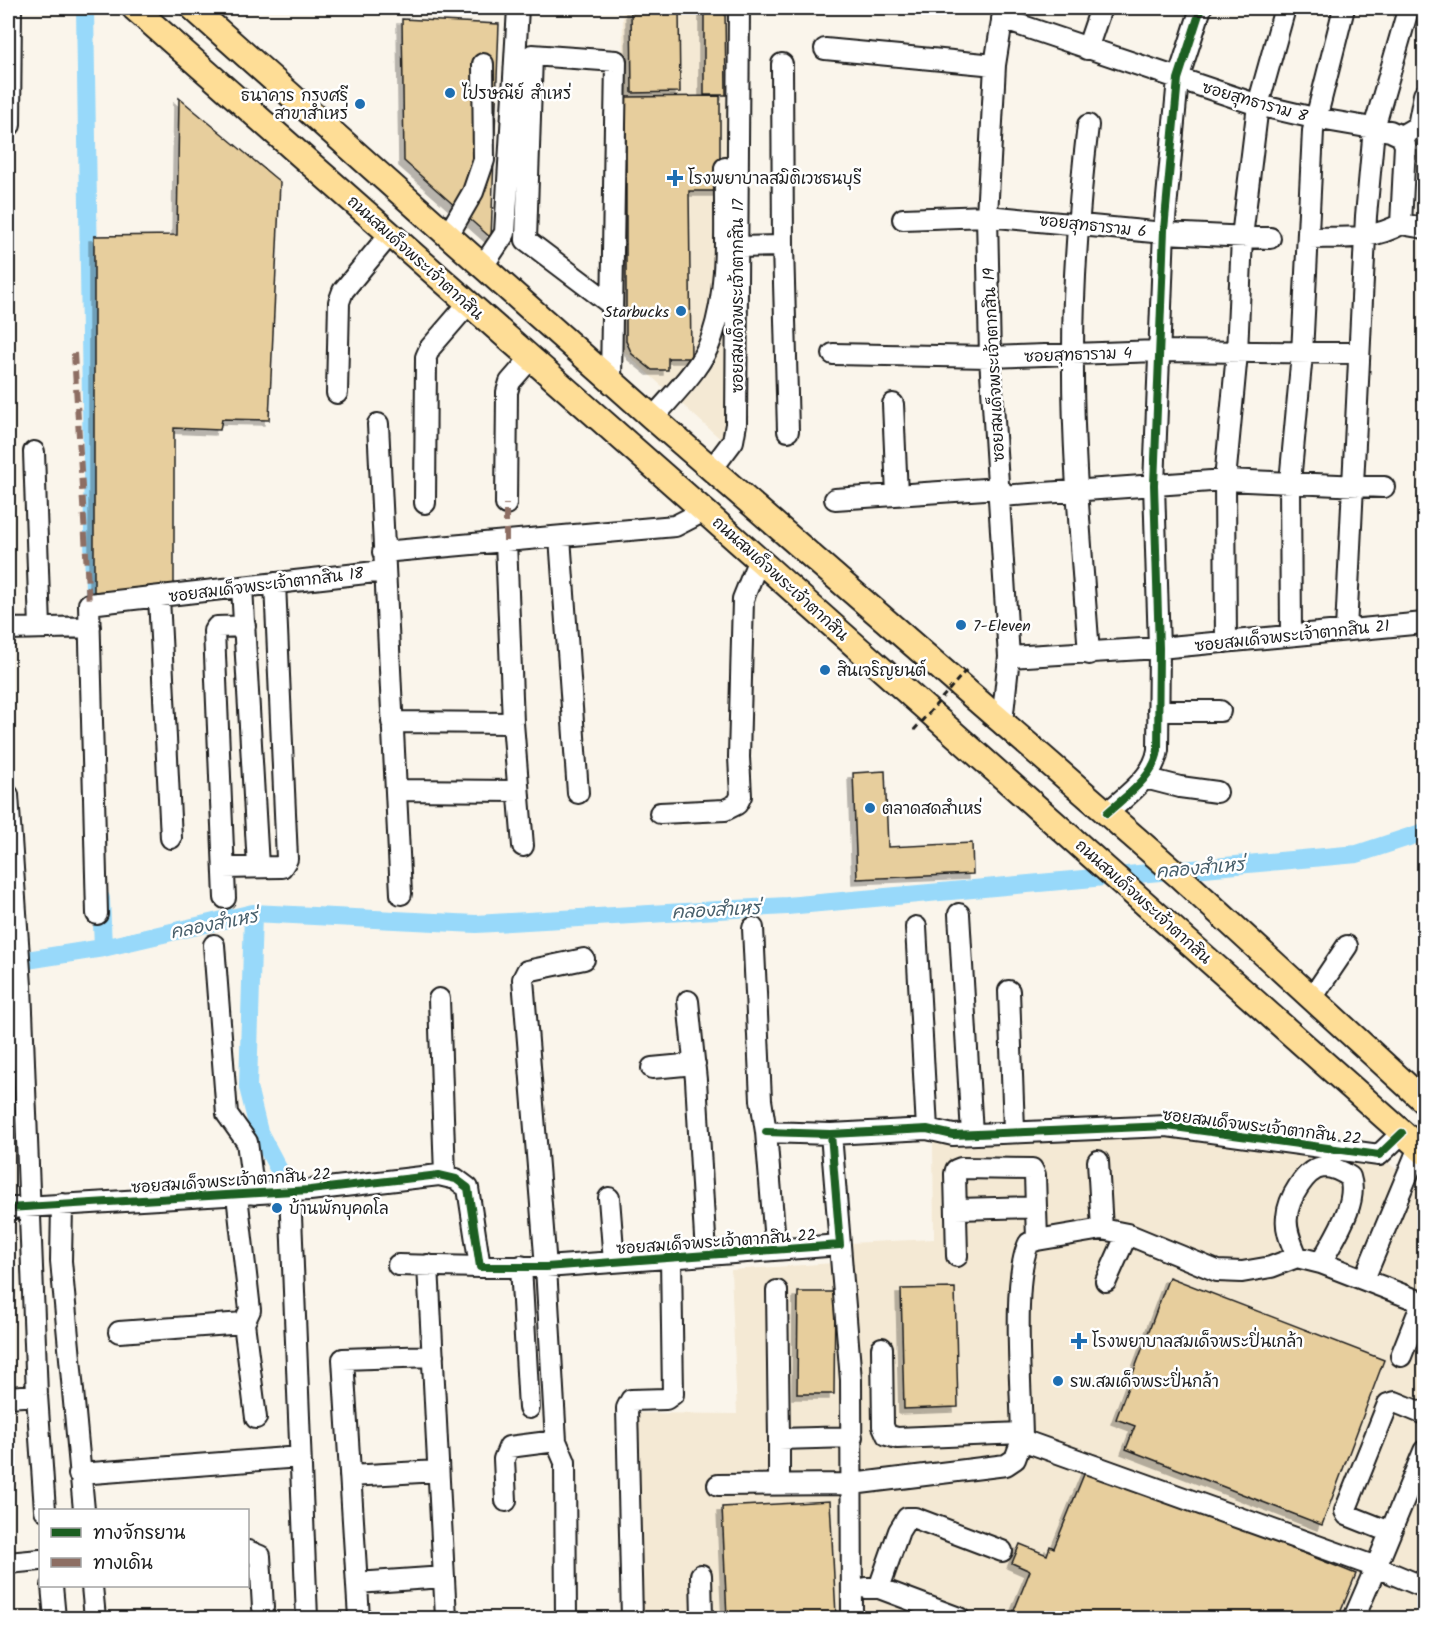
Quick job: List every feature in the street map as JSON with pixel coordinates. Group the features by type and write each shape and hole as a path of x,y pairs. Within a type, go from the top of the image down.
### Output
{"main road":[{"name":"ถนนสมเด็จพระเจ้าตากสิน","path":"134,8 705,511 1415,1144"},
{"path":"199,10 653,418 1179,876 1425,1101"},
{"path":"432,272 452,239"},
{"path":"475,310 504,286"}],"street":[{"path":"10,125 8,32 11,8"},
{"path":"483,266 506,233 518,8"},
{"path":"653,418 698,364 712,337 717,314 722,275 727,8"},
{"name":"ซอยสมเด็จพระเจ้าตากสิน 17","path":"712,469 733,441 736,424 739,8"},
{"path":"1087,49 1101,8"},
{"path":"1107,813 1145,778 1156,762 1159,648 1154,485 1164,232 1178,79 1202,8"},
{"path":"1226,642 1226,480 1237,353 1242,237 1258,105 1285,8"},
{"path":"1291,635 1290,482 1302,354 1314,118 1344,8"},
{"path":"1346,630 1359,353 1374,128 1408,10 1406,8"},
{"name":"ซอยสุทธาราม 8","path":"1003,13 1087,49 1258,105 1314,118 1374,128 1401,136"},
{"name":"ซอยสมเด็จพระเจ้าตากสิน 19","path":"1002,722 1010,657 990,357 987,216 995,65 1003,13"},
{"path":"825,49 995,65"},
{"path":"611,380 616,61 532,55 526,240 612,305"},
{"path":"452,239 473,192 484,160 483,64"},
{"path":"782,64 783,246 788,430"},
{"path":"1401,224 1405,145 1401,136 1421,126 1425,95"},
{"path":"1088,125 1076,223 1072,355 1077,491 1089,654"},
{"name":"ซอยสุทธาราม 6","path":"903,219 987,216 1164,232 1270,238"},
{"path":"1308,238 1366,237 1385,233 1401,224 1425,228"},
{"path":"337,393 339,302 343,291 390,234"},
{"path":"738,247 783,246"},
{"path":"424,503 426,357 430,348 475,310"},
{"name":"ซอยสุทธาราม 4","path":"833,354 990,357 1158,351 1359,353"},
{"path":"506,504 507,392 510,382 530,359"},
{"path":"893,404 897,495"},
{"path":"378,424 401,894"},
{"path":"34,452 40,628"},
{"path":"835,499 897,495 1077,491 1226,480 1384,487"},
{"name":"ซอยสมเด็จพระเจ้าตากสิน 18","path":"90,627 89,604 275,583 384,561 506,541 675,526 705,511"},
{"path":"560,537 578,793"},
{"path":"506,541 513,723 522,846"},
{"path":"660,813 726,810 736,804 741,796 739,757 743,599 759,559"},
{"path":"224,868 282,867 286,860 275,583"},
{"path":"242,587 258,866"},
{"path":"159,597 171,838"},
{"name":"ซอยสมเด็จพระเจ้าตากสิน 21","path":"1010,657 1089,654 1425,623"},
{"path":"225,898 214,631 217,627 245,626"},
{"path":"8,629 90,627 97,915"},
{"path":"1158,711 1220,711"},
{"path":"392,722 513,723"},
{"path":"1145,778 1180,787 1217,792"},
{"path":"396,790 518,792"},
{"path":"8,795 21,986 37,1395 45,1509"},
{"path":"959,914 972,1134"},
{"path":"916,927 927,1129"},
{"path":"753,928 761,1100 774,1230"},
{"path":"214,945 227,1114 247,1142 245,1194 250,1310 244,1323 256,1418"},
{"path":"1312,998 1347,946"},
{"path":"566,1618 565,1462 556,1441 546,1267 523,979 527,971 539,966 584,959"},
{"path":"1009,991 1014,1130"},
{"path":"440,999 445,1176 468,1188 480,1267"},
{"path":"688,1001 695,1064 706,1255"},
{"path":"652,1068 695,1064"},
{"name":"ซอยสมเด็จพระเจ้าตากสิน 22","path":"398,1265 546,1267 840,1245 831,1134 927,1129 953,1135 1014,1130 1167,1126 1379,1155 1415,1144"},
{"path":"766,1132 831,1134"},
{"path":"1364,1280 1415,1144"},
{"path":"1098,1161 1102,1229"},
{"path":"957,1256 955,1174 956,1170 961,1168 1032,1169 1035,1175 1037,1240"},
{"path":"1298,1257 1287,1227 1290,1204 1309,1175 1316,1169 1330,1168 1350,1177 1353,1185 1347,1209 1322,1263"},
{"name":"ซอยสมเด็จพระเจ้าตากสิน 22","path":"8,1208 290,1191 445,1176"},
{"path":"290,1191 307,1618"},
{"path":"609,1198 614,1262"},
{"path":"62,1204 61,1261 84,1509"},
{"path":"957,1209 1036,1208"},
{"path":"718,1485 852,1484 1006,1466 1016,1459 1022,1436 1020,1313 1022,1264 1029,1243 1037,1240 1102,1229 1127,1234 1217,1271 1242,1272 1271,1267 1298,1257 1322,1263 1423,1303 1401,1356"},
{"path":"1106,1281 1127,1234"},
{"path":"840,1245 851,1380 852,1618"},
{"path":"632,1618 627,1408 631,1400 666,1399 673,1394 671,1258"},
{"path":"428,1265 446,1618"},
{"path":"521,1266 529,1408"},
{"path":"777,1291 779,1484"},
{"path":"119,1332 244,1323"},
{"path":"882,1348 883,1426 887,1435 897,1438 1022,1436 1425,1587"},
{"path":"358,1618 344,1359 433,1356"},
{"path":"8,1396 37,1395"},
{"path":"1390,1532 1347,1515 1345,1511 1388,1404 1395,1402 1425,1414"},
{"path":"779,1439 852,1437"},
{"path":"506,1501 504,1459 509,1447 556,1441"},
{"path":"1354,1618 1425,1451"},
{"path":"79,1474 300,1457"},
{"path":"350,1476 438,1471"},
{"path":"879,1588 899,1531 907,1518 915,1518 1002,1551"},
{"path":"249,1551 256,1552 260,1556 263,1608"},
{"path":"8,1563 39,1560"},
{"path":"700,1575 702,1618"},
{"path":"357,1583 444,1577"},
{"path":"52,1587 55,1618"},
{"path":"92,1587 95,1618"},
{"path":"852,1589 879,1588 960,1618"}],"path":[{"path":"914,730 968,668"}],"shaded area":[{"name":"โรงพยาบาลสมิติเวชธนบุรี","path":"623,8 730,8 726,444 621,349"},
{"name":"โรงพยาบาลสมเด็จพระปิ่นเกล้า","path":"1161,1132 1389,1163 1424,1195 1424,1618 638,1618 636,1413 737,1414 731,1270 849,1262 848,1243 934,1239 933,1140"}],"building":[{"path":"631,8 679,8 680,92 632,93"},
{"path":"704,8 725,8 726,95 704,95"},
{"name":"ไปรษณีย์ สำเหร่","path":"402,19 499,24 491,238 404,161"},
{"path":"720,96 720,191 689,191 691,358 668,358 668,370 652,370 632,354 626,341 626,97"},
{"path":"179,98 280,182 269,420 222,419 220,430 174,428 174,586 94,592 94,236 177,235"},
{"name":"ตลาดสดสำเหร่","path":"885,771 888,847 972,843 973,874 857,879 853,773"},
{"path":"1169,1277 1384,1360 1322,1525 1126,1449 1135,1426 1116,1419"},
{"path":"955,1288 958,1407 904,1409 901,1289"},
{"path":"798,1292 835,1292 834,1394 797,1394"},
{"path":"1087,1467 1356,1574 1338,1618 1011,1618 1030,1571 1012,1563 1020,1544 1047,1555 1050,1546 1054,1548"},
{"path":"830,1501 836,1615 727,1618 722,1507"}],"waterway":[{"path":"85,8 94,597"},
{"name":"คลองสำเหร่","path":"8,963 103,948 253,913 476,924 787,906 1357,854 1424,832"},
{"path":"101,898 103,948"},
{"path":"253,913 248,1087 259,1132 290,1191 290,1205"}],"marked path":[{"path":"74,353 89,604"},
{"path":"506,504 506,541"}],"cycle path":[{"path":"1107,813 1145,777 1151,769 1158,750 1159,648 1154,485 1164,230 1178,79 1201,8"},
{"path":"766,1132 831,1134 927,1129 953,1135 1167,1126 1379,1155 1402,1133"},
{"path":"8,1208 310,1190 439,1175 456,1179 468,1188 480,1267 546,1267 840,1245 831,1134"}],"place":[{"name":"ไปรษณีย์ สำเหร่","path":"450,93"},
{"name":"ธนาคาร กรุงศรี สาขาสำเหร่","path":"360,104"},
{"name":"โรงพยาบาลสมิติเวชธนบุรี","path":"675,178"},
{"name":"Starbucks","path":"681,311"},
{"name":"7-Eleven","path":"961,625"},
{"name":"สินเจริญยนต์","path":"825,670"},
{"name":"ตลาดสดสำเหร่","path":"870,808"},
{"name":"บ้านพักบุคคโล","path":"277,1208"},
{"name":"โรงพยาบาลสมเด็จพระปิ่นเกล้า","path":"1079,1341"},
{"name":"รพ.สมเด็จพระปิ่นกล้า","path":"1058,1381"}]}
